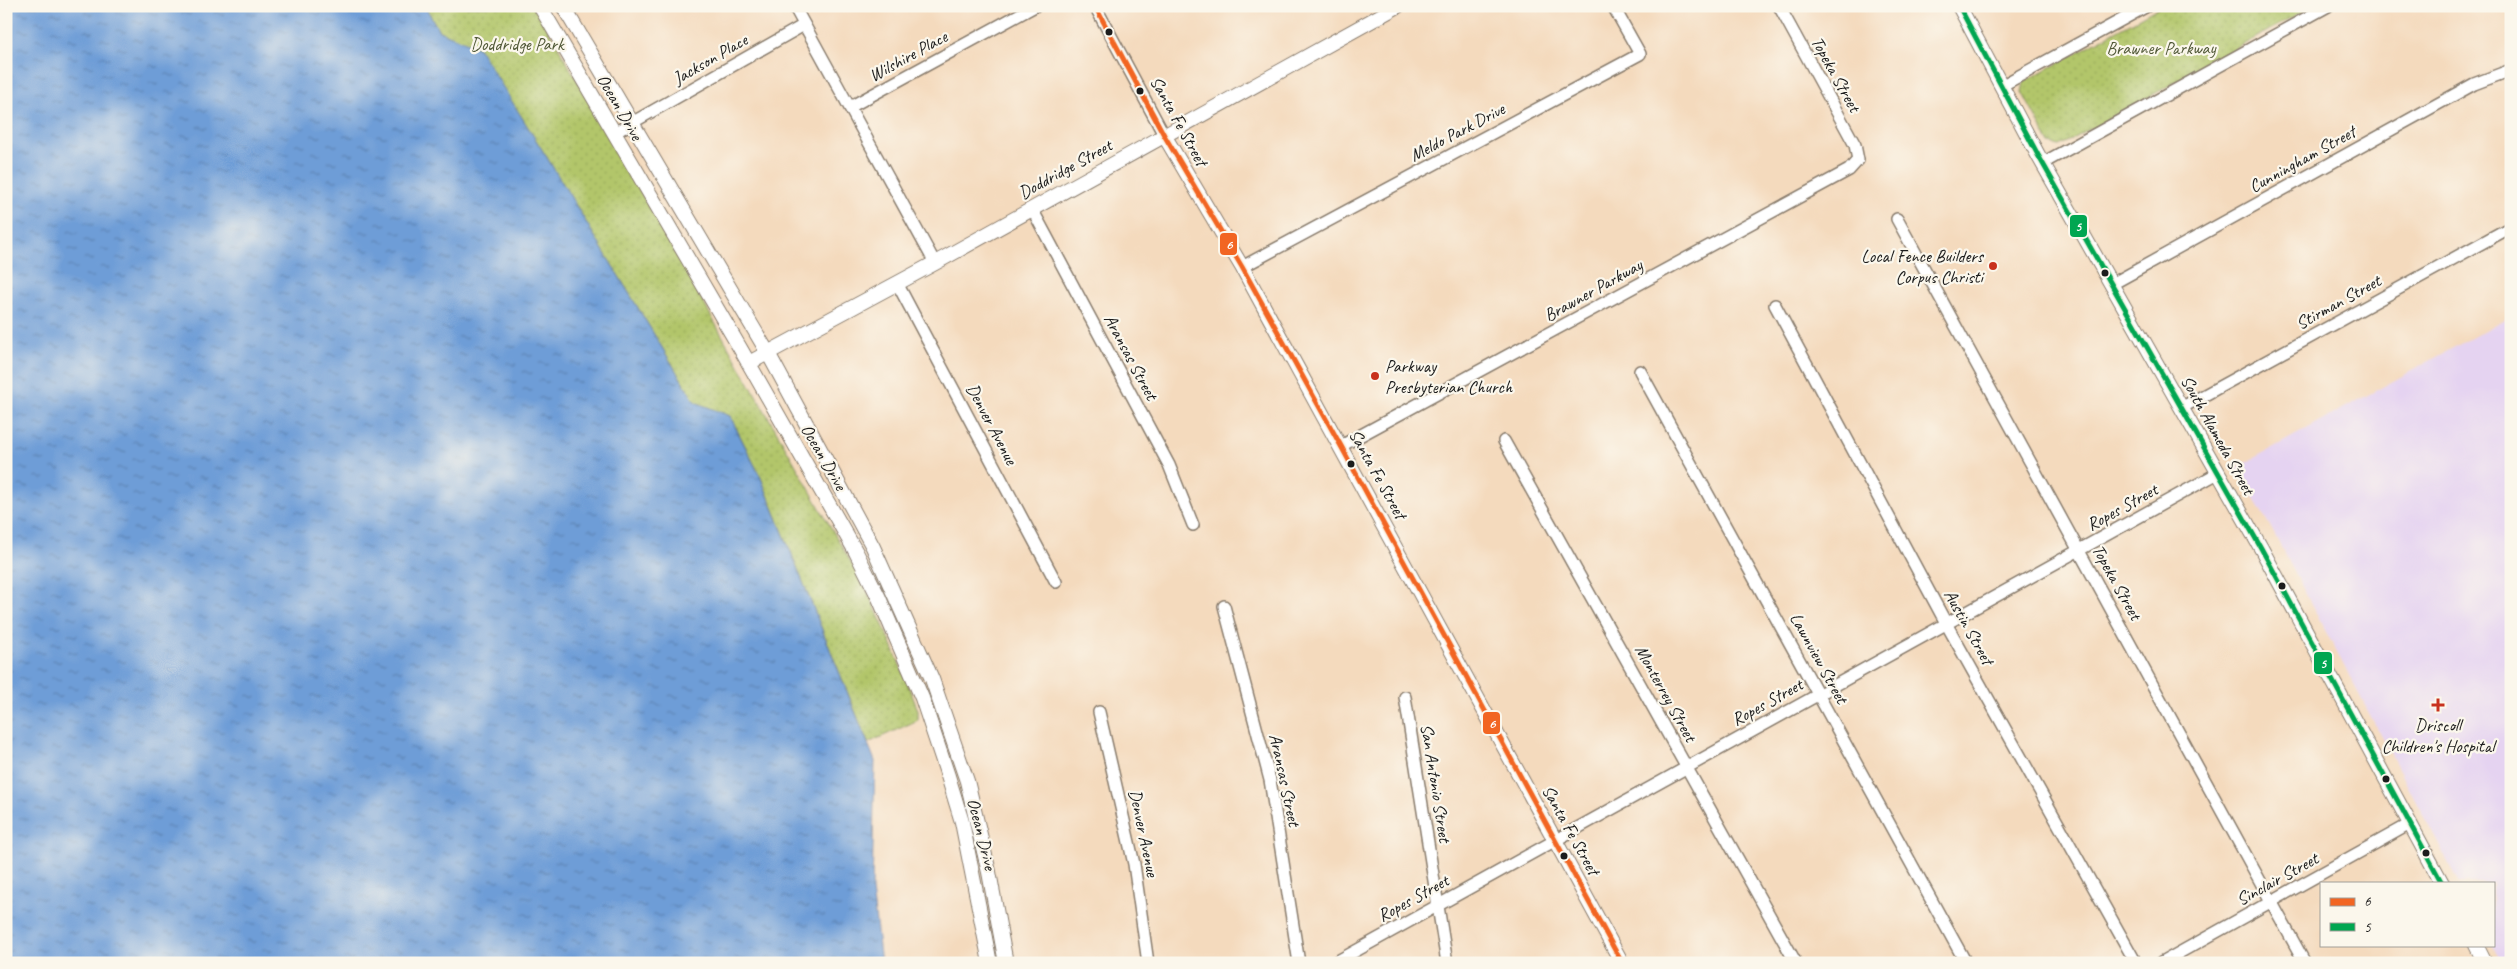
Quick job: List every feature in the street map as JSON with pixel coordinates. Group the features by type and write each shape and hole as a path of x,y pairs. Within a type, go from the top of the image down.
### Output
{"main road":[{"name":"Ocean Drive","path":"540,6 749,363 856,552 922,698 962,822 990,963"},
{"name":"Ocean Drive","path":"563,6 768,353 873,547 911,630 951,733 977,818 1006,963"},
{"name":"Doddridge Street","path":"749,363 935,263 1398,6"},
{"name":"South Alameda Street","path":"1959,6 2043,163 2218,474 2441,882"},
{"path":"568,52 584,41"},
{"name":"Santa Fe Street","path":"1164,135 1242,267 1622,963"},
{"path":"896,638 911,630"},
{"path":"962,822 977,818"},
{"path":"973,875 989,872"},
{"path":"985,935 1001,932"},
{"path":"2476,946 2485,963"}],"street":[{"path":"794,6 935,263"},
{"name":"Wilshire Place","path":"850,107 1035,6"},
{"name":"Santa Fe Street","path":"1095,6 1164,135"},
{"name":"Meldo Park Drive","path":"1242,267 1640,54 1614,6"},
{"name":"Topeka Street","path":"1779,6 1855,145 1858,160"},
{"path":"2001,86 2147,6"},
{"path":"2043,163 2328,6"},
{"name":"Jackson Place","path":"614,133 804,25"},
{"name":"Cunningham Street","path":"2112,284 2474,84 2511,70"},
{"name":"Brawner Parkway","path":"1341,446 1849,170 1858,160"},
{"name":"Aransas Street","path":"1032,209 1169,465 1193,525"},
{"name":"Topeka Street","path":"1898,220 2305,963"},
{"name":"Stirman Street","path":"2181,408 2511,227"},
{"name":"Denver Avenue","path":"897,283 1056,582"},
{"name":"Austin Street","path":"1776,305 1947,625 2136,963"},
{"name":"Lawnview Street","path":"1640,371 1966,963"},
{"name":"Monterrey Street","path":"1504,441 1796,963"},
{"name":"Ropes Street","path":"1334,963 1818,693 1947,625 2218,474"},
{"name":"Aransas Street","path":"1224,606 1270,780 1299,963"},
{"name":"San Antonio Street","path":"1405,697 1447,963"},
{"name":"Denver Avenue","path":"1099,712 1134,864 1148,963"},
{"name":"Sinclair Street","path":"2160,963 2273,902 2410,824"}],"shaded area":[{"name":"Driscoll Children's Hospital","path":"2511,316 2511,958 2502,963 2493,946 2494,882 2458,882 2270,526 2236,468"}],"green space":[{"name":"Doddridge Park","path":"425,6 535,6 866,589 889,638 918,710 918,720 868,743 761,478 730,416 695,402 546,156 478,48 439,31"},
{"name":"Brawner Parkway","path":"2161,6 2313,6 2060,146 2050,144 2022,92 2024,82"}],"water":[{"path":"6,6 425,6 439,31 478,47 695,402 730,416 761,478 875,761 872,890 881,963 6,963"}],"transit line":[{"name":"6","path":"1095,6 1164,135 1242,267 1341,446 1622,963"},
{"name":"5","path":"1959,6 2038,155 2261,548 2441,882"}],"place":[{"name":"Local Fence Builders Corpus Christi","path":"1993,266"},
{"name":"Parkway Presbyterian Church","path":"1375,376"},
{"name":"Driscoll Children's Hospital","path":"2438,705"}]}
